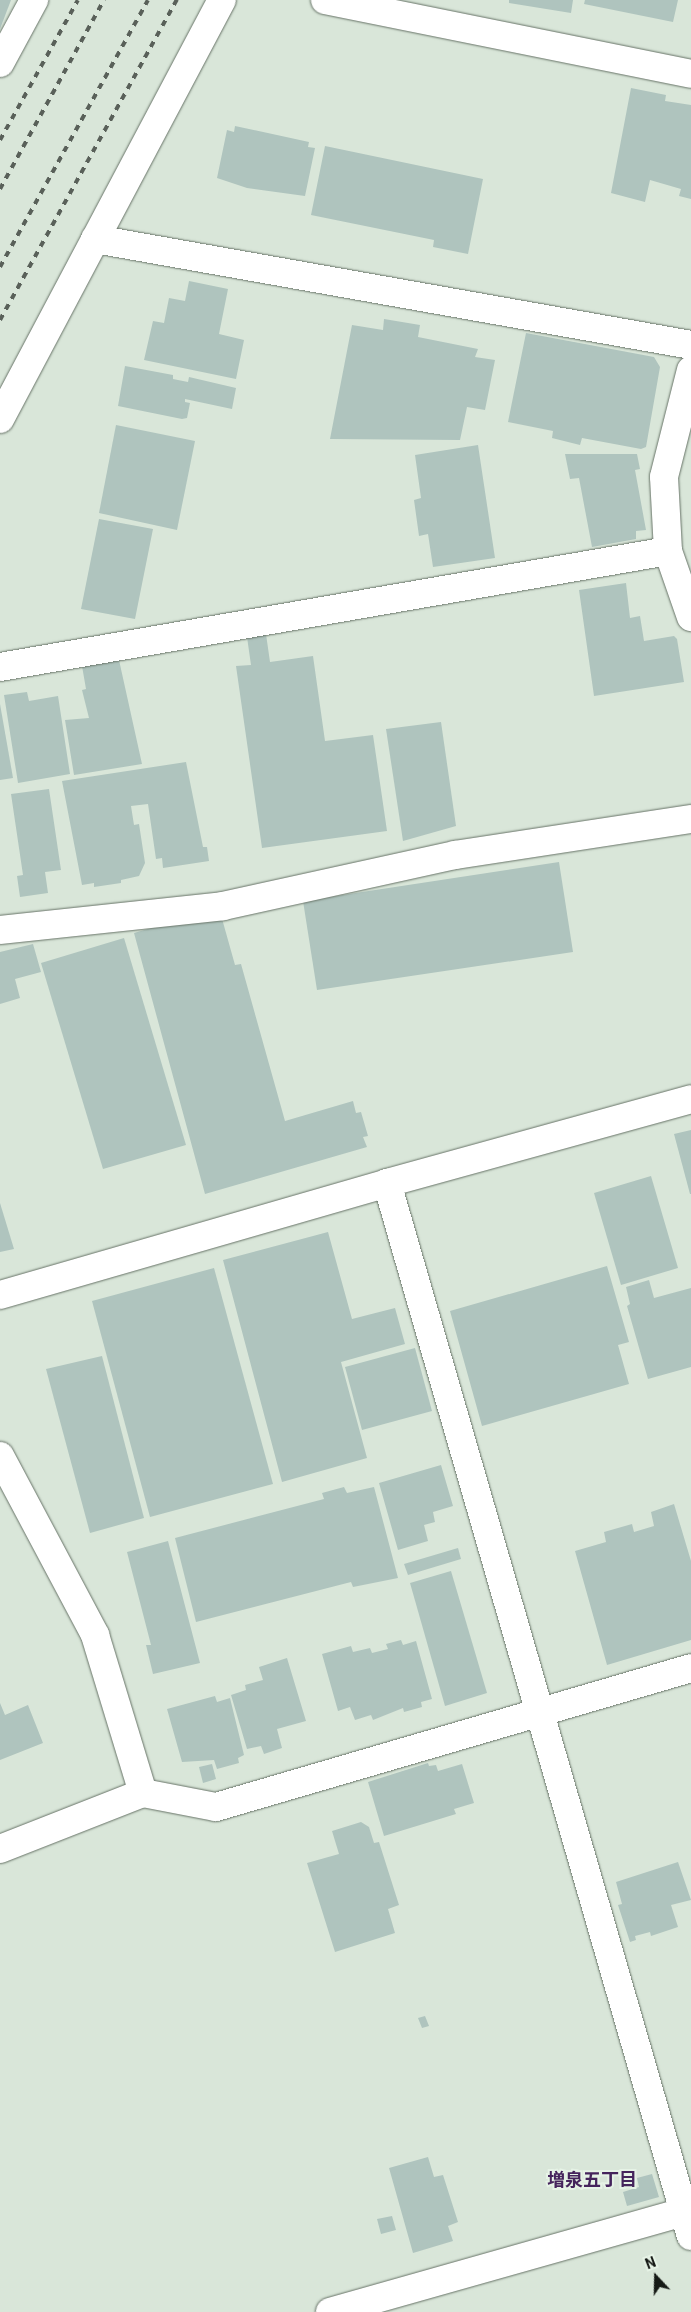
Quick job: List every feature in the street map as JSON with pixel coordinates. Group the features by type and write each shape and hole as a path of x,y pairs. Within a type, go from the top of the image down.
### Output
{"street":[{"path":"0,63 34,0"},
{"path":"0,419 222,0"},
{"path":"325,0 691,74"},
{"path":"95,240 691,345"},
{"path":"691,370 664,477 668,551 691,617"},
{"path":"0,667 668,551"},
{"path":"0,930 223,906 456,855 691,819"},
{"path":"0,1296 387,1182 691,1099"},
{"path":"330,2312 689,2220 387,1182"},
{"path":"0,1456 94,1635 143,1793"},
{"path":"0,1849 143,1793 216,1807 691,1668"}],"building":[{"path":"0,0 11,0 0,29"},
{"path":"509,0 573,0 571,13 509,3"},
{"path":"585,0 678,0 673,22 584,4"},
{"path":"631,88 666,95 665,101 691,105 691,199 679,196 681,189 650,180 645,202 611,193"},
{"path":"235,126 309,142 308,147 315,148 305,196 247,188 217,178 227,130 234,132"},
{"path":"325,146 483,179 468,254 433,247 434,240 311,215"},
{"path":"189,281 228,289 219,334 244,340 236,379 144,360 153,321 164,323 169,298 185,301"},
{"path":"384,319 420,325 418,337 478,349 475,357 495,360 485,410 467,407 460,440 330,439 352,325 383,330"},
{"path":"526,333 654,357 660,367 646,447 641,449 582,438 580,445 552,438 553,431 508,422"},
{"path":"125,366 173,375 173,379 188,382 189,377 236,388 232,409 185,399 185,402 190,403 187,418 182,419 118,406"},
{"path":"116,425 195,441 177,530 99,513"},
{"path":"478,445 495,558 433,567 428,534 419,536 414,500 421,498 415,455"},
{"path":"565,454 637,454 640,469 635,470 646,530 636,531 636,539 592,547 579,478 570,479"},
{"path":"99,519 153,529 135,619 81,609"},
{"path":"626,583 630,618 640,616 644,641 674,636 677,639 684,682 594,696 579,590"},
{"path":"266,634 270,662 313,656 325,741 373,735 387,831 262,848 236,666 251,665 247,637"},
{"path":"119,660 142,764 74,775 65,720 89,718 82,690 86,689 82,666"},
{"path":"27,692 29,701 58,696 70,774 18,783 4,695"},
{"path":"0,704 13,778 0,780"},
{"path":"441,722 456,826 403,841 386,729"},
{"path":"186,762 203,847 207,847 209,861 163,868 162,858 156,859 148,804 131,806 134,825 139,824 145,863 139,876 121,880 121,883 94,887 94,883 82,885 62,781"},
{"path":"49,789 61,870 45,872 48,893 20,897 17,876 23,875 11,794"},
{"path":"559,862 573,952 317,990 303,901"},
{"path":"219,908 235,965 241,964 285,1121 353,1101 356,1113 361,1112 368,1136 363,1137 367,1147 205,1194 134,933"},
{"path":"124,938 186,1145 103,1169 41,963"},
{"path":"33,944 41,972 15,979 20,998 0,1004 0,952"},
{"path":"691,1130 691,1194 690,1194 674,1134"},
{"path":"651,1176 678,1268 621,1285 594,1193"},
{"path":"0,1203 14,1249 0,1252"},
{"path":"328,1232 352,1319 395,1308 405,1344 341,1362 367,1458 282,1482 223,1260"},
{"path":"607,1266 629,1342 618,1345 629,1384 482,1426 450,1311"},
{"path":"214,1268 273,1484 150,1517 92,1301"},
{"path":"649,1280 654,1298 691,1288 691,1367 648,1379 627,1306 630,1304 626,1287"},
{"path":"415,1348 432,1411 362,1430 345,1367"},
{"path":"102,1356 144,1518 90,1533 46,1369"},
{"path":"441,1465 453,1506 433,1512 435,1522 424,1525 428,1541 398,1550 379,1483"},
{"path":"344,1487 347,1493 374,1487 398,1578 353,1587 351,1582 196,1622 175,1538 324,1499 322,1493"},
{"path":"674,1504 691,1561 691,1640 607,1665 575,1551 606,1542 604,1532 632,1524 634,1532 654,1526 651,1512"},
{"path":"168,1541 200,1663 153,1674 146,1645 151,1645 127,1552"},
{"path":"458,1548 461,1559 408,1575 404,1564"},
{"path":"451,1571 487,1693 445,1706 410,1583"},
{"path":"401,1640 403,1645 416,1641 432,1699 421,1702 422,1707 404,1712 403,1708 373,1720 371,1715 355,1720 350,1707 338,1711 322,1654 351,1646 353,1652 370,1648 372,1653 388,1649 386,1644"},
{"path":"287,1658 306,1721 277,1729 282,1748 264,1754 261,1746 247,1749 231,1695 246,1690 245,1685 263,1680 259,1667"},
{"path":"215,1696 217,1702 230,1698 244,1755 238,1758 239,1763 217,1769 214,1760 182,1762 167,1709"},
{"path":"0,1703 5,1715 28,1705 43,1743 0,1760"},
{"path":"428,1763 429,1766 436,1765 438,1771 462,1764 474,1803 454,1809 456,1814 384,1836 368,1782"},
{"path":"212,1764 216,1779 203,1783 199,1767"},
{"path":"361,1822 369,1827 374,1843 379,1842 399,1905 388,1909 395,1933 335,1952 307,1863 339,1854 332,1831"},
{"path":"678,1862 691,1900 671,1905 678,1927 651,1936 650,1932 635,1936 636,1940 630,1942 618,1905 622,1904 616,1882"},
{"path":"425,2016 429,2026 422,2028 418,2018"},
{"path":"428,2157 434,2177 443,2175 458,2222 448,2226 453,2241 413,2253 389,2168"},
{"path":"652,2174 659,2197 627,2206 623,2192 639,2187 637,2178"},
{"path":"392,2216 396,2230 381,2234 377,2219"}],"railway":[{"path":"0,140 78,0"},
{"path":"0,189 104,0"},
{"path":"0,267 148,0"},
{"path":"0,320 177,0"}],"district":[{"name":"増泉五丁目","path":"592,2180"}]}
